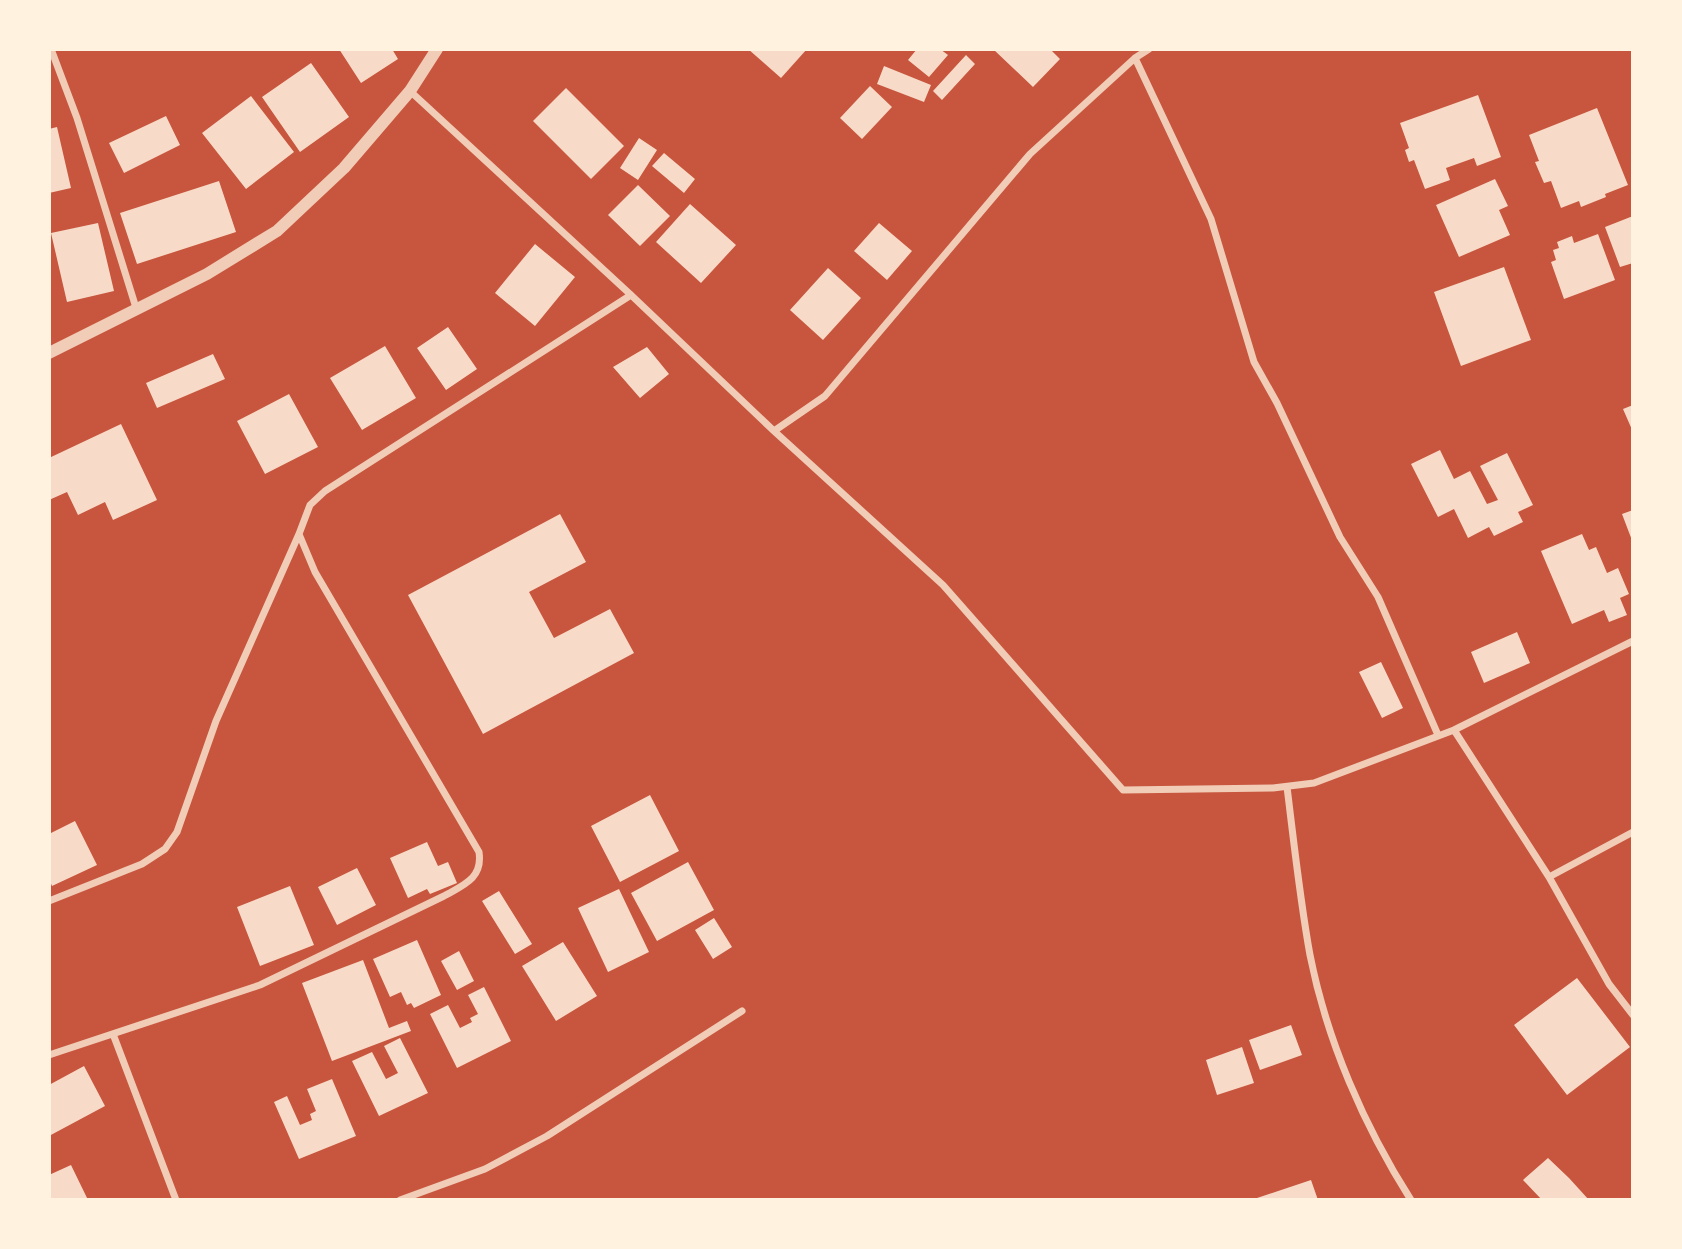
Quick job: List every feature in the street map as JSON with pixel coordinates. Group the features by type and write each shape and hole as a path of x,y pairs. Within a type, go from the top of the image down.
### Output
{"street":[{"path":"51,49 76,118 137,311"},
{"path":"49,353 207,274 277,231 344,168 410,91 437,49"},
{"path":"774,431 825,396 1030,154 1135,58 1149,49"},
{"path":"1135,58 1211,219 1254,362 1277,403 1340,537 1378,597 1438,735"},
{"path":"410,91 943,585 1123,790 1287,787 1314,783 1454,730 1633,641"},
{"path":"49,901 142,864 165,849 177,832 216,721 310,505 325,491 631,295"},
{"path":"49,1055 260,985 444,896 468,882 477,873 481,863 479,852 315,572 299,534"},
{"path":"1454,730 1549,877 1603,974 1633,1015"},
{"path":"1287,787 1311,957 1335,1046 1392,1171 1411,1200"},
{"path":"1549,877 1633,832"},
{"path":"400,1200 485,1169 547,1136 742,1012"},
{"path":"113,1034 176,1200"}],"building":[{"path":"339,49 392,49 398,59 361,83"},
{"path":"748,49 807,49 781,78"},
{"path":"917,49 940,49 948,55 929,77 908,60"},
{"path":"993,49 1050,49 1060,59 1033,87"},
{"path":"966,55 975,64 942,100 933,91"},
{"path":"311,63 349,117 300,152 262,97"},
{"path":"884,66 931,85 924,102 877,84"},
{"path":"870,86 892,107 862,139 840,118"},
{"path":"566,88 624,146 591,179 533,121"},
{"path":"1478,95 1501,157 1477,166 1474,158 1446,168 1450,180 1425,189 1414,160 1409,162 1405,150 1409,148 1400,123"},
{"path":"251,96 294,152 246,189 202,133"},
{"path":"1597,108 1628,185 1581,207 1579,201 1561,208 1551,181 1544,183 1535,162 1539,161 1529,135"},
{"path":"166,116 180,145 124,173 109,143"},
{"path":"57,127 71,188 49,193 49,129"},
{"path":"639,138 657,150 638,180 620,168"},
{"path":"664,153 695,179 684,193 652,166"},
{"path":"1495,179 1508,206 1499,210 1510,235 1459,257 1436,205"},
{"path":"219,181 236,232 137,264 120,213"},
{"path":"638,185 670,216 640,246 608,215"},
{"path":"690,204 736,245 701,283 656,242"},
{"path":"1633,216 1633,263 1620,267 1605,227"},
{"path":"98,223 114,291 67,302 51,233"},
{"path":"879,223 912,251 887,280 854,251"},
{"path":"1598,234 1615,280 1564,299 1551,262 1556,260 1553,250 1559,248 1557,242 1572,236 1574,243"},
{"path":"535,244 575,277 535,326 495,293"},
{"path":"1504,267 1531,340 1461,366 1434,292"},
{"path":"828,268 861,298 823,340 790,310"},
{"path":"448,327 477,369 446,390 417,348"},
{"path":"385,346 416,398 362,430 330,378"},
{"path":"647,347 669,374 640,398 613,367"},
{"path":"213,354 225,379 157,408 146,383"},
{"path":"289,394 318,447 265,474 237,421"},
{"path":"1633,405 1633,432 1623,409"},
{"path":"121,424 157,500 113,520 105,502 78,515 67,492 49,500 49,458"},
{"path":"1440,450 1454,479 1470,471 1487,504 1498,500 1480,466 1507,453 1533,505 1518,512 1523,522 1494,536 1489,527 1468,538 1454,509 1438,517 1411,464"},
{"path":"1633,510 1633,543 1622,514"},
{"path":"560,514 586,562 529,592 554,638 610,609 634,653 483,734 408,595"},
{"path":"1582,534 1589,550 1596,547 1607,573 1618,568 1629,594 1620,598 1627,615 1609,622 1604,610 1572,624 1541,551"},
{"path":"1517,632 1530,663 1484,683 1471,652"},
{"path":"1381,662 1403,708 1382,718 1359,672"},
{"path":"650,795 679,851 620,882 591,826"},
{"path":"75,821 97,865 52,886 49,879 49,834"},
{"path":"427,842 438,866 448,862 457,883 430,894 427,889 408,898 390,858"},
{"path":"688,862 714,910 657,941 631,893"},
{"path":"357,868 376,905 337,925 318,887"},
{"path":"290,886 314,945 260,966 237,907"},
{"path":"619,889 649,952 608,972 578,908"},
{"path":"499,891 532,944 515,954 482,901"},
{"path":"714,918 732,947 713,959 695,930"},
{"path":"417,940 441,995 414,1008 411,1003 407,1005 401,992 390,997 373,959"},
{"path":"563,942 597,996 556,1021 522,966"},
{"path":"459,951 474,981 457,990 441,961"},
{"path":"363,960 389,1028 407,1021 411,1031 332,1061 302,983"},
{"path":"1577,978 1630,1047 1567,1095 1514,1025"},
{"path":"484,987 511,1041 457,1068 430,1014 448,1005 460,1028 472,1022 470,1018 478,1014 468,995"},
{"path":"1291,1025 1302,1055 1260,1070 1249,1040"},
{"path":"400,1038 428,1093 379,1116 352,1061 372,1052 386,1079 398,1073 384,1046"},
{"path":"1242,1047 1254,1083 1217,1095 1206,1060"},
{"path":"84,1066 105,1106 49,1136 49,1085"},
{"path":"332,1079 356,1136 299,1159 274,1102 287,1096 300,1125 312,1120 310,1114 316,1111 307,1089"},
{"path":"1548,1158 1589,1200 1542,1200 1523,1180"},
{"path":"71,1165 88,1200 49,1200 49,1175"},
{"path":"1311,1180 1318,1200 1257,1198"}]}
